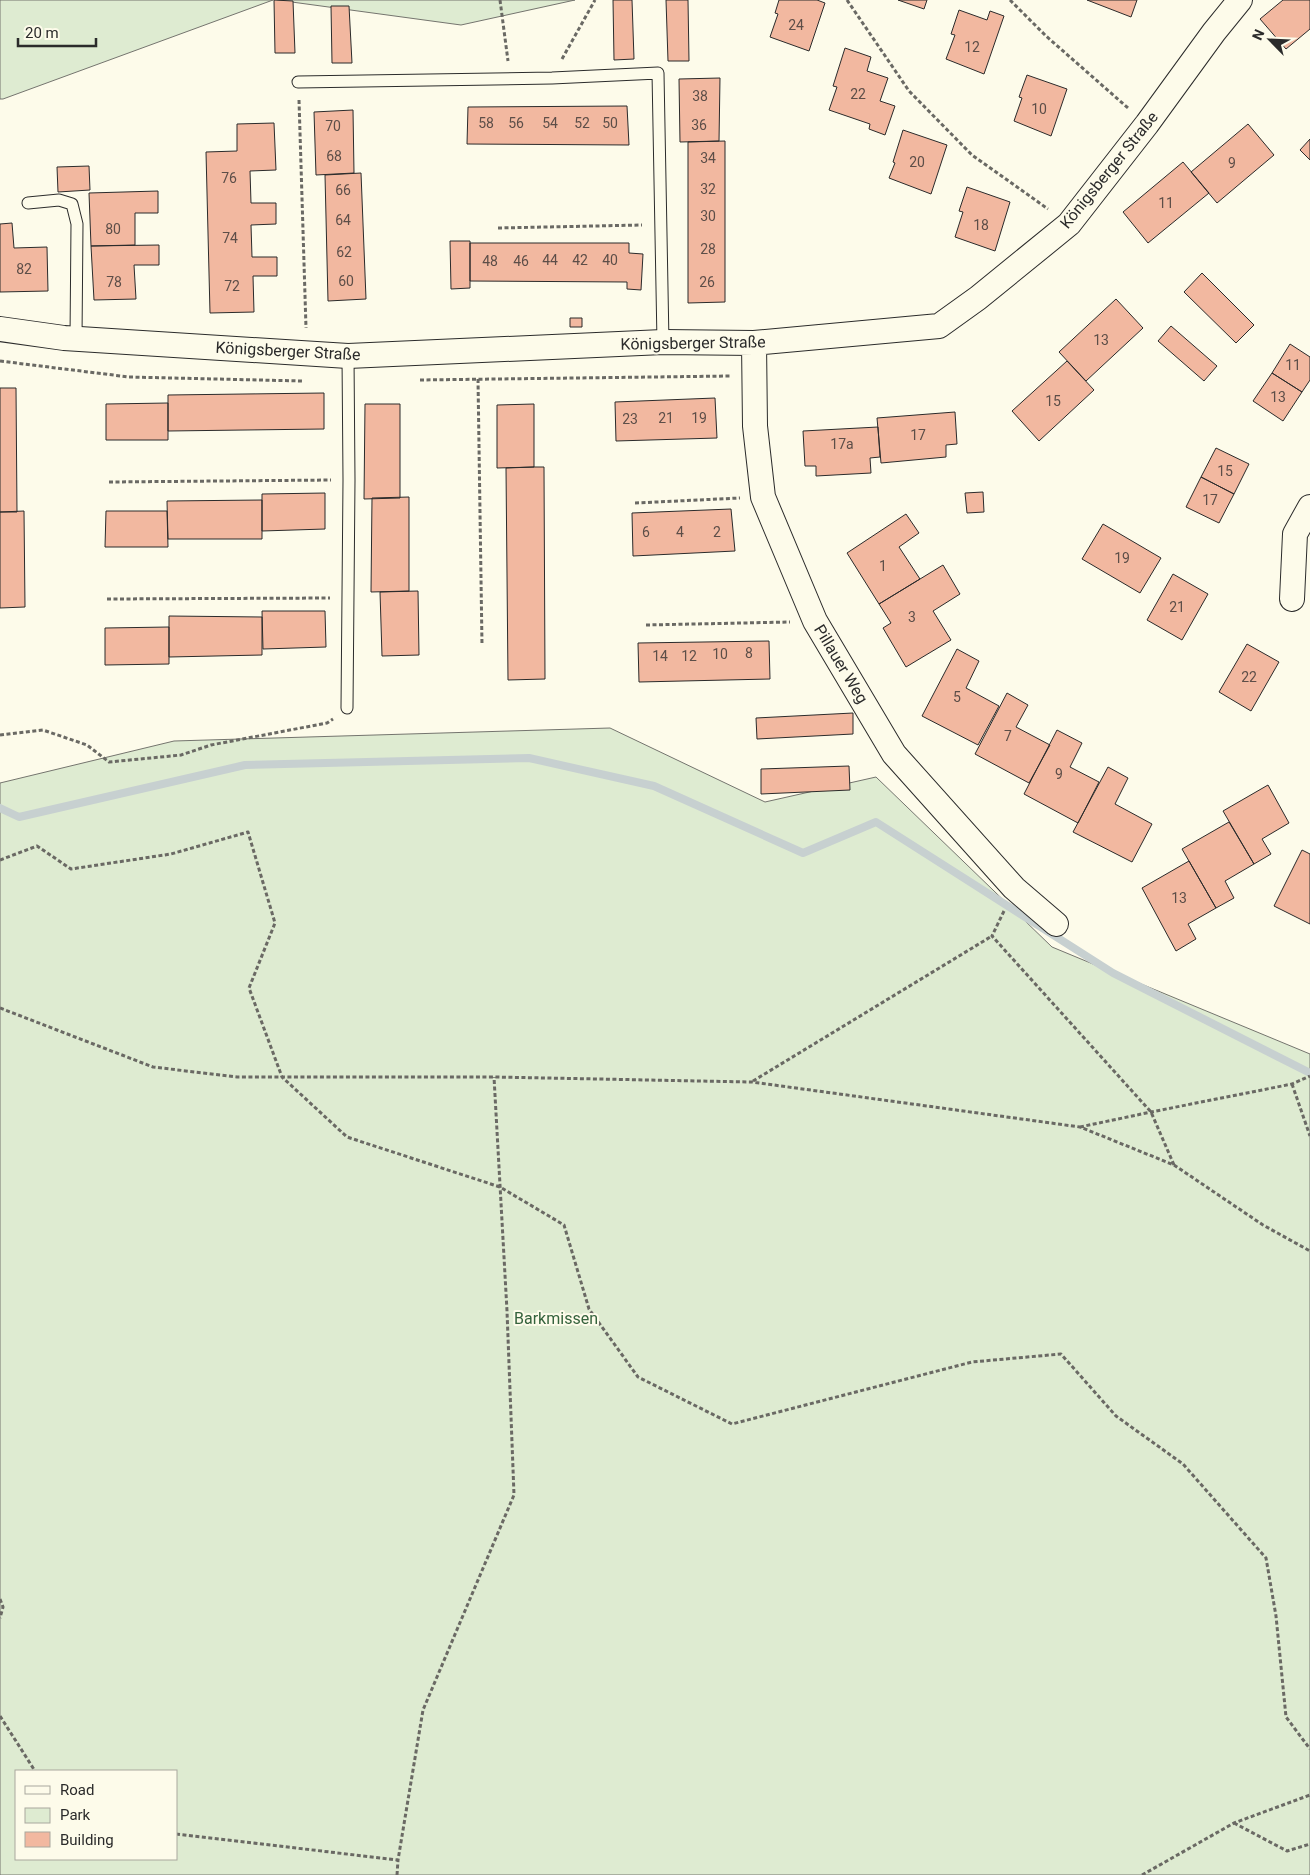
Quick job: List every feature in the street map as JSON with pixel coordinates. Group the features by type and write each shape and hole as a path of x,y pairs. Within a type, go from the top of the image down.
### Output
{"street":[{"name":"Königsberger Straße","path":"0,329 76,339 348,356 663,342 754,343 939,326 978,298 1069,224 1240,0"},
{"name":"Pillauer Weg","path":"754,343 755,426 763,497 815,621 894,754 1014,888 1056,924"},
{"path":"1292,599 1295,534 1310,508"}],"lane":[{"path":"298,82 552,78 658,73 663,342"},
{"path":"28,203 59,200 72,204 77,224 76,339"},
{"path":"347,708 348,356"}],"path":[{"path":"500,0 510,78"},
{"path":"552,78 595,0"},
{"path":"847,0 909,91 972,155 1069,224"},
{"path":"1010,0 1046,36 1147,124"},
{"path":"298,82 307,353"},
{"path":"498,228 661,225"},
{"path":"478,379 482,645"},
{"path":"108,482 349,480"},
{"path":"635,503 763,497"},
{"path":"107,599 348,598"},
{"path":"646,625 815,621"},
{"path":"0,735 43,730 87,745 109,762 181,755 211,745 327,723 347,708"},
{"path":"0,860 37,846 70,869 170,854 248,832 274,923 249,988 282,1077 347,1138 500,1187 564,1225 589,1309 638,1377 732,1424 972,1362 1061,1354 1116,1416 1183,1464 1266,1558 1276,1616 1286,1718 1310,1749"},
{"path":"752,1082 992,936 1014,888"},
{"path":"992,936 1151,1112 1174,1165"},
{"path":"0,1008 153,1067 236,1077 494,1077 752,1082 1080,1128 1174,1165 1263,1225 1310,1251"},
{"path":"1080,1128 1292,1084 1310,1076"},
{"path":"397,1875 423,1710 514,1495 507,1311 494,1077"},
{"path":"1292,1084 1310,1136"},
{"path":"0,1599 3,1607 0,1618"},
{"path":"0,1716 33,1770"},
{"path":"1142,1875 1234,1823 1310,1794"},
{"path":"1234,1823 1287,1851 1310,1844"},
{"path":"178,1834 398,1860"}],"green space":[{"path":"0,0 273,0 0,99"},
{"path":"277,0 575,0 461,25"},
{"name":"Barkmissen","path":"610,728 765,802 876,777 1052,947 1310,1054 1310,1875 0,1875 0,783 174,741"}],"building":[{"path":"274,0 293,1 295,53 275,53"},
{"path":"613,0 632,0 634,59 614,60"},
{"path":"666,0 688,0 689,61 668,61"},
{"path":"779,0 817,0 825,3 809,51 770,37 778,14 775,13"},
{"path":"898,0 927,0 924,9"},
{"path":"1087,0 1137,0 1131,17"},
{"path":"1283,0 1310,0 1310,29 1286,49 1260,19"},
{"path":"331,6 349,6 352,63 332,63"},
{"path":"959,10 987,20 990,11 1004,16 984,74 946,59 955,35 951,34"},
{"path":"845,48 871,57 867,71 888,78 880,101 895,106 885,135 869,129 870,124 829,110 837,87 833,86"},
{"path":"1027,75 1067,89 1051,136 1014,121 1022,98 1019,97"},
{"path":"720,78 719,141 680,142 679,79"},
{"path":"627,106 629,145 467,144 468,107"},
{"path":"353,110 354,173 316,175 314,112"},
{"path":"274,123 276,170 250,171 251,203 276,203 276,224 251,225 252,257 277,257 277,276 253,276 254,312 210,313 206,152 237,151 237,124"},
{"path":"1248,124 1274,155 1217,203 1191,172"},
{"path":"903,130 947,145 931,194 889,178 895,163 893,162"},
{"path":"1310,139 1310,160 1300,150"},
{"path":"725,141 725,302 688,303 688,142"},
{"path":"1183,162 1209,193 1148,243 1123,212"},
{"path":"89,166 90,190 58,192 57,167"},
{"path":"361,173 366,299 328,301 325,175"},
{"path":"967,187 1010,202 995,251 955,237 963,212 959,211"},
{"path":"158,191 158,213 135,213 135,245 91,246 89,193"},
{"path":"12,223 14,248 47,247 48,291 0,292 0,224"},
{"path":"450,241 470,241 470,288 451,289"},
{"path":"470,243 629,243 629,253 643,254 641,290 627,289 627,282 470,281"},
{"path":"159,245 159,265 134,265 136,299 94,300 91,246"},
{"path":"1202,273 1254,325 1236,343 1184,292"},
{"path":"1116,299 1143,328 1086,381 1059,352"},
{"path":"570,318 582,318 582,327 570,327"},
{"path":"1171,326 1217,366 1204,381 1158,341"},
{"path":"1290,344 1310,357 1310,380 1302,392 1272,373"},
{"path":"1067,361 1094,390 1039,441 1012,411"},
{"path":"1272,373 1302,392 1283,421 1253,401"},
{"path":"0,388 16,388 17,512 0,512"},
{"path":"324,393 324,429 168,431 168,395"},
{"path":"715,398 717,438 616,441 615,402"},
{"path":"168,403 168,440 106,440 106,404"},
{"path":"365,404 400,404 400,498 364,499"},
{"path":"534,404 534,467 497,468 497,405"},
{"path":"955,412 957,444 946,445 946,457 881,463 877,418"},
{"path":"878,427 880,457 870,458 871,473 816,476 816,466 805,466 803,431"},
{"path":"1216,448 1249,464 1234,494 1201,477"},
{"path":"544,467 545,679 508,680 506,468"},
{"path":"1201,477 1234,494 1219,523 1186,507"},
{"path":"983,492 984,512 967,513 965,493"},
{"path":"325,493 325,529 262,531 262,494"},
{"path":"409,497 409,591 371,592 372,498"},
{"path":"262,500 262,539 168,539 167,501"},
{"path":"731,509 735,551 633,556 632,513"},
{"path":"24,511 25,607 0,608 0,512"},
{"path":"106,511 167,511 168,547 105,547"},
{"path":"906,514 919,533 899,547 920,579 879,604 847,553"},
{"path":"1103,524 1161,558 1140,593 1082,559"},
{"path":"943,565 960,594 933,611 951,640 906,667 883,628 891,623 879,604"},
{"path":"1173,574 1208,594 1182,640 1147,620"},
{"path":"418,591 419,655 382,656 380,592"},
{"path":"262,611 325,611 326,647 263,649"},
{"path":"169,616 262,617 262,655 169,657"},
{"path":"169,627 169,664 105,665 105,628"},
{"path":"769,641 770,679 639,682 638,643"},
{"path":"1247,644 1279,662 1251,711 1219,692"},
{"path":"957,649 979,661 966,688 999,706 978,745 922,716"},
{"path":"1007,693 1028,705 1016,727 1050,745 1029,783 975,754"},
{"path":"853,713 853,734 757,739 756,718"},
{"path":"1057,730 1082,743 1070,767 1099,782 1078,823 1024,794"},
{"path":"849,766 850,790 761,794 761,769"},
{"path":"1108,767 1128,778 1115,804 1152,824 1132,862 1073,832"},
{"path":"1268,785 1289,823 1262,839 1271,854 1254,864 1223,811"},
{"path":"1229,822 1254,864 1225,881 1234,898 1216,908 1182,849"},
{"path":"1302,850 1310,854 1310,924 1274,906"},
{"path":"1189,861 1216,908 1188,924 1196,939 1176,951 1142,888"}],"waterway":[{"path":"0,808 19,817 245,765 529,758 654,786 803,853 876,822 1113,973 1310,1073"}]}
